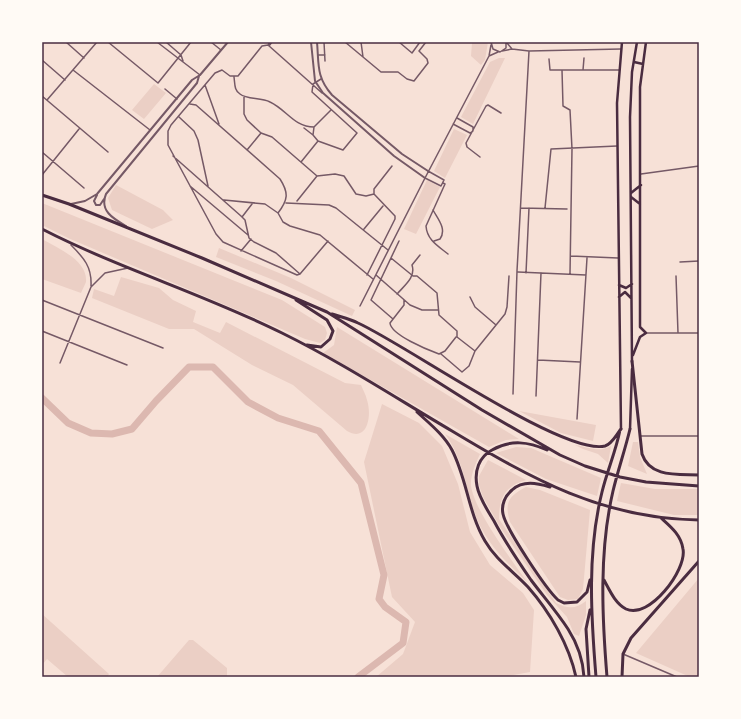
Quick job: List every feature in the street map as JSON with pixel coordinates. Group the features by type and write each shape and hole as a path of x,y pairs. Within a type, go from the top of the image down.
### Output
{"highway":[{"path":"42,195 69,204 135,231 327,312 358,322 458,382 546,430 590,445 604,446 612,442 620,429"},
{"path":"42,229 128,268 263,324 301,343 496,457 561,491"},
{"path":"286,294 327,320 333,331 330,339 320,347 313,347 301,343"},
{"path":"327,312 482,410 560,455"},
{"path":"632,359 642,454 650,467 664,474 699,476"},
{"path":"413,408 441,434 452,449 461,471 471,511 480,531 501,562 533,594 560,634 574,665 576,677"},
{"path":"596,677 591,604 594,540 602,492 618,445 620,429"},
{"path":"607,677 604,638 604,580 608,517 613,490 630,429"},
{"path":"584,677 580,655 568,630 519,562 484,504 477,487 476,472 479,464 491,450 503,445 523,442 560,455 585,466 620,477 646,482 699,486"},
{"path":"592,574 587,592 583,598 572,604 564,603 558,600 523,551 503,516 503,504 505,498 517,486 529,483 540,484 611,508 661,518 699,520"},
{"path":"604,580 615,600 627,609 636,610 646,607 662,594 680,567 684,551 678,534 661,518"},
{"path":"622,677 623,654 631,638 699,562"},
{"path":"589,677 586,629 591,604"}],"main road":[{"path":"620,429 617,146 619,70 622,42"},
{"path":"630,429 632,284 630,110 637,42"},
{"path":"632,359 640,337 646,333 640,327 640,87 646,42"},
{"path":"634,62 643,64"},
{"path":"631,195 641,185"},
{"path":"631,195 640,204"},
{"path":"618,285 626,288 632,284"},
{"path":"618,298 625,292 632,298"}],"street":[{"path":"66,42 84,58"},
{"path":"47,100 97,42"},
{"path":"108,42 158,83 191,42"},
{"path":"157,42 177,59 183,61 200,75"},
{"path":"166,42 181,55 183,61"},
{"path":"211,42 221,50"},
{"path":"200,75 192,80 97,194 94,201 96,205 100,205 124,171 228,42"},
{"path":"234,77 238,76 262,46 268,45 271,42"},
{"path":"310,42 316,81 323,94"},
{"path":"317,42 321,79 324,86 332,95 402,154 444,180 443,183 445,184 426,226 427,232 432,241 448,254"},
{"path":"324,42 325,61"},
{"path":"345,42 381,72 398,72 407,80 414,81 428,63 427,59 419,52 426,42"},
{"path":"361,42 363,57"},
{"path":"399,42 412,53 420,42"},
{"path":"491,43 495,51 512,49 529,52 621,49"},
{"path":"360,306 428,171 489,56 491,43"},
{"path":"489,56 501,51 506,43 512,49"},
{"path":"268,45 406,166 441,186 443,183"},
{"path":"513,394 529,52"},
{"path":"318,55 325,55"},
{"path":"583,70 584,58"},
{"path":"549,59 549,70 619,70"},
{"path":"42,60 64,80"},
{"path":"73,70 150,130"},
{"path":"234,77 222,70 218,71 178,116 168,131 168,144 172,155 216,234 223,242 241,252 297,275 300,274"},
{"path":"562,70 563,106 570,110 572,149 570,274"},
{"path":"234,77 235,89 244,97 268,101 314,135 318,141 343,150 357,133 313,94 311,90 313,84 321,79"},
{"path":"205,85 219,126"},
{"path":"165,89 177,99"},
{"path":"42,96 79,129 108,152"},
{"path":"244,97 244,114 247,120 261,133 272,137 317,176"},
{"path":"189,103 196,105 280,179 286,193 286,202 278,212"},
{"path":"480,157 466,146 473,131 487,105 501,113"},
{"path":"314,135 314,127 331,110"},
{"path":"178,116 191,127 196,136 208,186"},
{"path":"457,118 473,127 473,131"},
{"path":"453,124 470,133 473,131"},
{"path":"366,131 370,126"},
{"path":"303,127 314,127"},
{"path":"42,175 79,129"},
{"path":"246,150 261,133"},
{"path":"302,162 318,141"},
{"path":"545,208 551,149 617,146"},
{"path":"42,152 84,188"},
{"path":"172,155 245,220 248,235"},
{"path":"367,275 395,219 395,216 374,194 374,189 392,166"},
{"path":"641,174 699,166"},
{"path":"296,202 317,176 335,174 344,176 351,189 356,194 366,196 374,194"},
{"path":"188,184 251,239 276,254 300,274"},
{"path":"69,204 85,201 97,194"},
{"path":"104,198 105,208 110,215 135,231"},
{"path":"224,200 252,204 265,204 278,212 283,222 296,229 316,233 328,241 373,279"},
{"path":"286,202 329,205 336,208 364,229 388,250"},
{"path":"242,217 252,204"},
{"path":"364,229 383,205"},
{"path":"521,208 567,210"},
{"path":"526,273 529,208"},
{"path":"432,241 438,241 443,233 433,210"},
{"path":"241,252 251,239"},
{"path":"300,274 328,241"},
{"path":"393,320 371,300 399,241"},
{"path":"60,363 91,287 92,276 89,266 70,243"},
{"path":"397,294 413,276 414,270 412,265 420,255"},
{"path":"571,256 587,258 618,258"},
{"path":"391,258 413,276 417,276 437,293 439,315 457,331 457,337 441,354"},
{"path":"577,419 587,258"},
{"path":"680,262 699,261"},
{"path":"91,287 105,273 128,268"},
{"path":"518,272 586,275"},
{"path":"536,396 541,273"},
{"path":"376,275 404,300 422,310 438,310"},
{"path":"404,300 404,305 390,323 390,326 399,335 433,352 441,354 462,372 469,366 475,351 505,314 507,308 509,276"},
{"path":"676,276 678,333"},
{"path":"470,298 475,307 496,325"},
{"path":"42,300 163,348"},
{"path":"42,331 127,365"},
{"path":"646,333 699,333"},
{"path":"457,337 475,351"},
{"path":"538,360 580,362"},
{"path":"640,436 699,436"},
{"path":"623,654 677,677"}],"shaded area":[{"path":"467,42 488,42 485,60 481,65 471,56 472,43"},
{"path":"499,58 505,58 473,124 461,117 490,62"},
{"path":"154,84 166,93 144,119 132,110"},
{"path":"454,129 467,135 445,178 434,171"},
{"path":"427,180 440,187 416,234 404,229"},
{"path":"116,185 163,210 173,220 152,229 112,210 108,198"},
{"path":"42,203 282,300 325,327 327,333 325,340 320,343 305,339 68,238 42,225"},
{"path":"42,239 63,251 77,261 82,267 86,282 81,293 42,279"},
{"path":"219,248 291,278 355,310 352,316 276,281 216,257"},
{"path":"121,277 159,288 173,300 196,311 193,322 220,333 226,322 345,383 361,385 367,398 369,413 367,426 360,433 354,434 347,431 293,385 252,365 194,329 169,329 92,298 94,289 114,296"},
{"path":"337,327 519,439 506,440 489,447 323,353 334,345"},
{"path":"382,404 419,423 442,446 458,484 470,532 490,565 523,593 534,610 530,672 503,677 376,677 403,654 415,622 392,597 364,462"},
{"path":"519,411 596,425 593,441 561,433"},
{"path":"445,434 480,454 471,478 471,486 474,497 479,509 495,536 527,582 504,559 484,534 475,514 460,462"},
{"path":"633,442 638,442 640,457 647,474 628,466"},
{"path":"575,445 598,449 611,446 608,463 598,454"},
{"path":"516,447 531,448 601,478 597,496 546,479 496,453"},
{"path":"488,460 526,480 508,489 500,505 499,519 556,603 568,607 575,607 586,601 586,615 579,636 574,634 567,617 547,595 500,527 483,497 479,485 479,476"},
{"path":"621,483 655,489 699,489 699,515 674,515 617,501"},
{"path":"526,487 540,490 590,510 583,589 578,599 568,600 560,597 510,522 508,515 509,500 515,493"},
{"path":"699,578 699,677 690,677 636,653"},
{"path":"42,614 109,674 107,677 68,677 47,659 42,665"},
{"path":"189,640 193,640 227,668 227,677 157,677"}],"waterway":[{"path":"42,398 68,423 91,433 112,434 132,429 156,401 189,367 213,367 248,402 278,418 319,431 361,483 384,575 379,599 385,607 406,622 403,643 358,677"}]}
